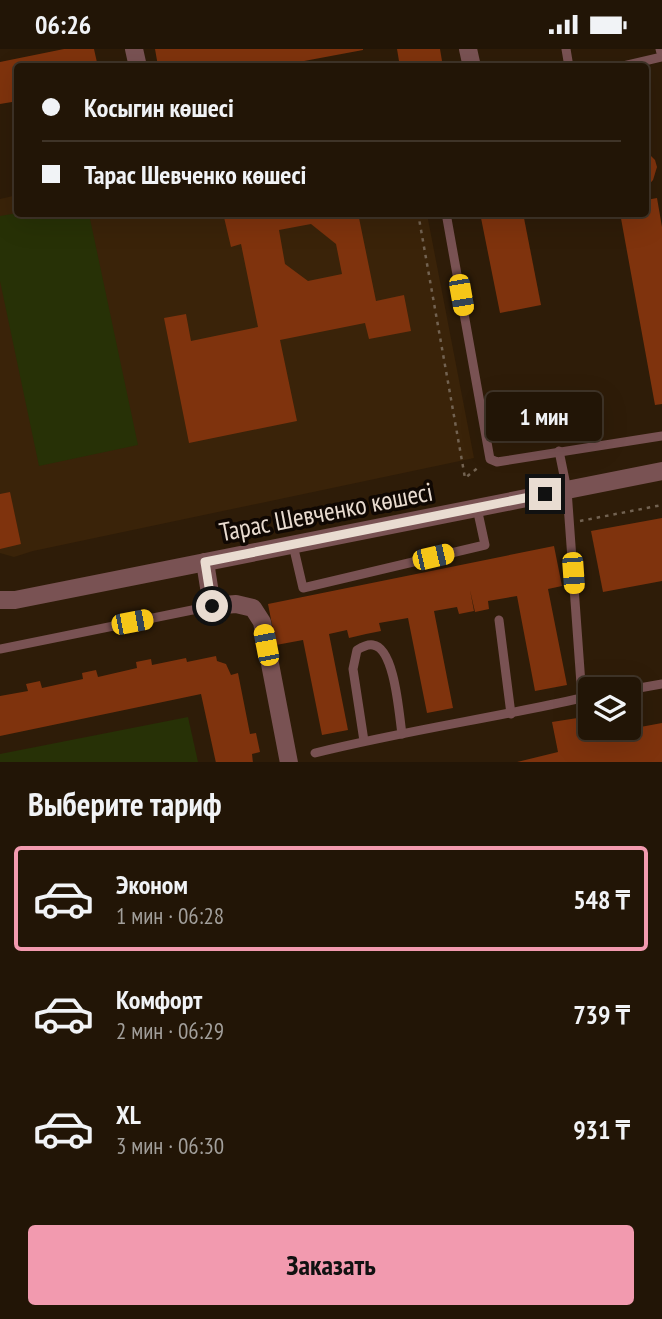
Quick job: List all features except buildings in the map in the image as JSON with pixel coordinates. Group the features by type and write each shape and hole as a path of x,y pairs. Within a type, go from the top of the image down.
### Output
{"street":[{"name":"Тарас Шевченко көшесі","path":"0,600 15,600 662,471"},
{"path":"205,562 212,606 236,604 253,608 262,622 289,762"}],"lane":[{"path":"636,63 662,57 660,49"},
{"path":"447,217 490,459 497,462 662,436"},
{"path":"559,451 567,490 584,677"},
{"path":"293,545 303,588 485,545 478,508"},
{"path":"0,649 212,606"},
{"path":"499,620 511,715"},
{"path":"364,741 353,669 357,650 365,646 374,645 382,649 390,662 402,734"},
{"path":"641,688 662,684"},
{"path":"315,753 578,700"}],"path":[{"path":"419,217 465,478 490,459"},
{"path":"570,523 662,505"}],"shaded area":[{"path":"14,196 14,217 428,217 474,458 14,557 0,553 0,199"}],"green space":[{"path":"14,214 14,217 90,217 138,445 39,466 0,281 0,216"},
{"path":"188,717 198,762 0,762 0,754"}],"route":[{"path":"212,606 205,562 545,494"}]}
